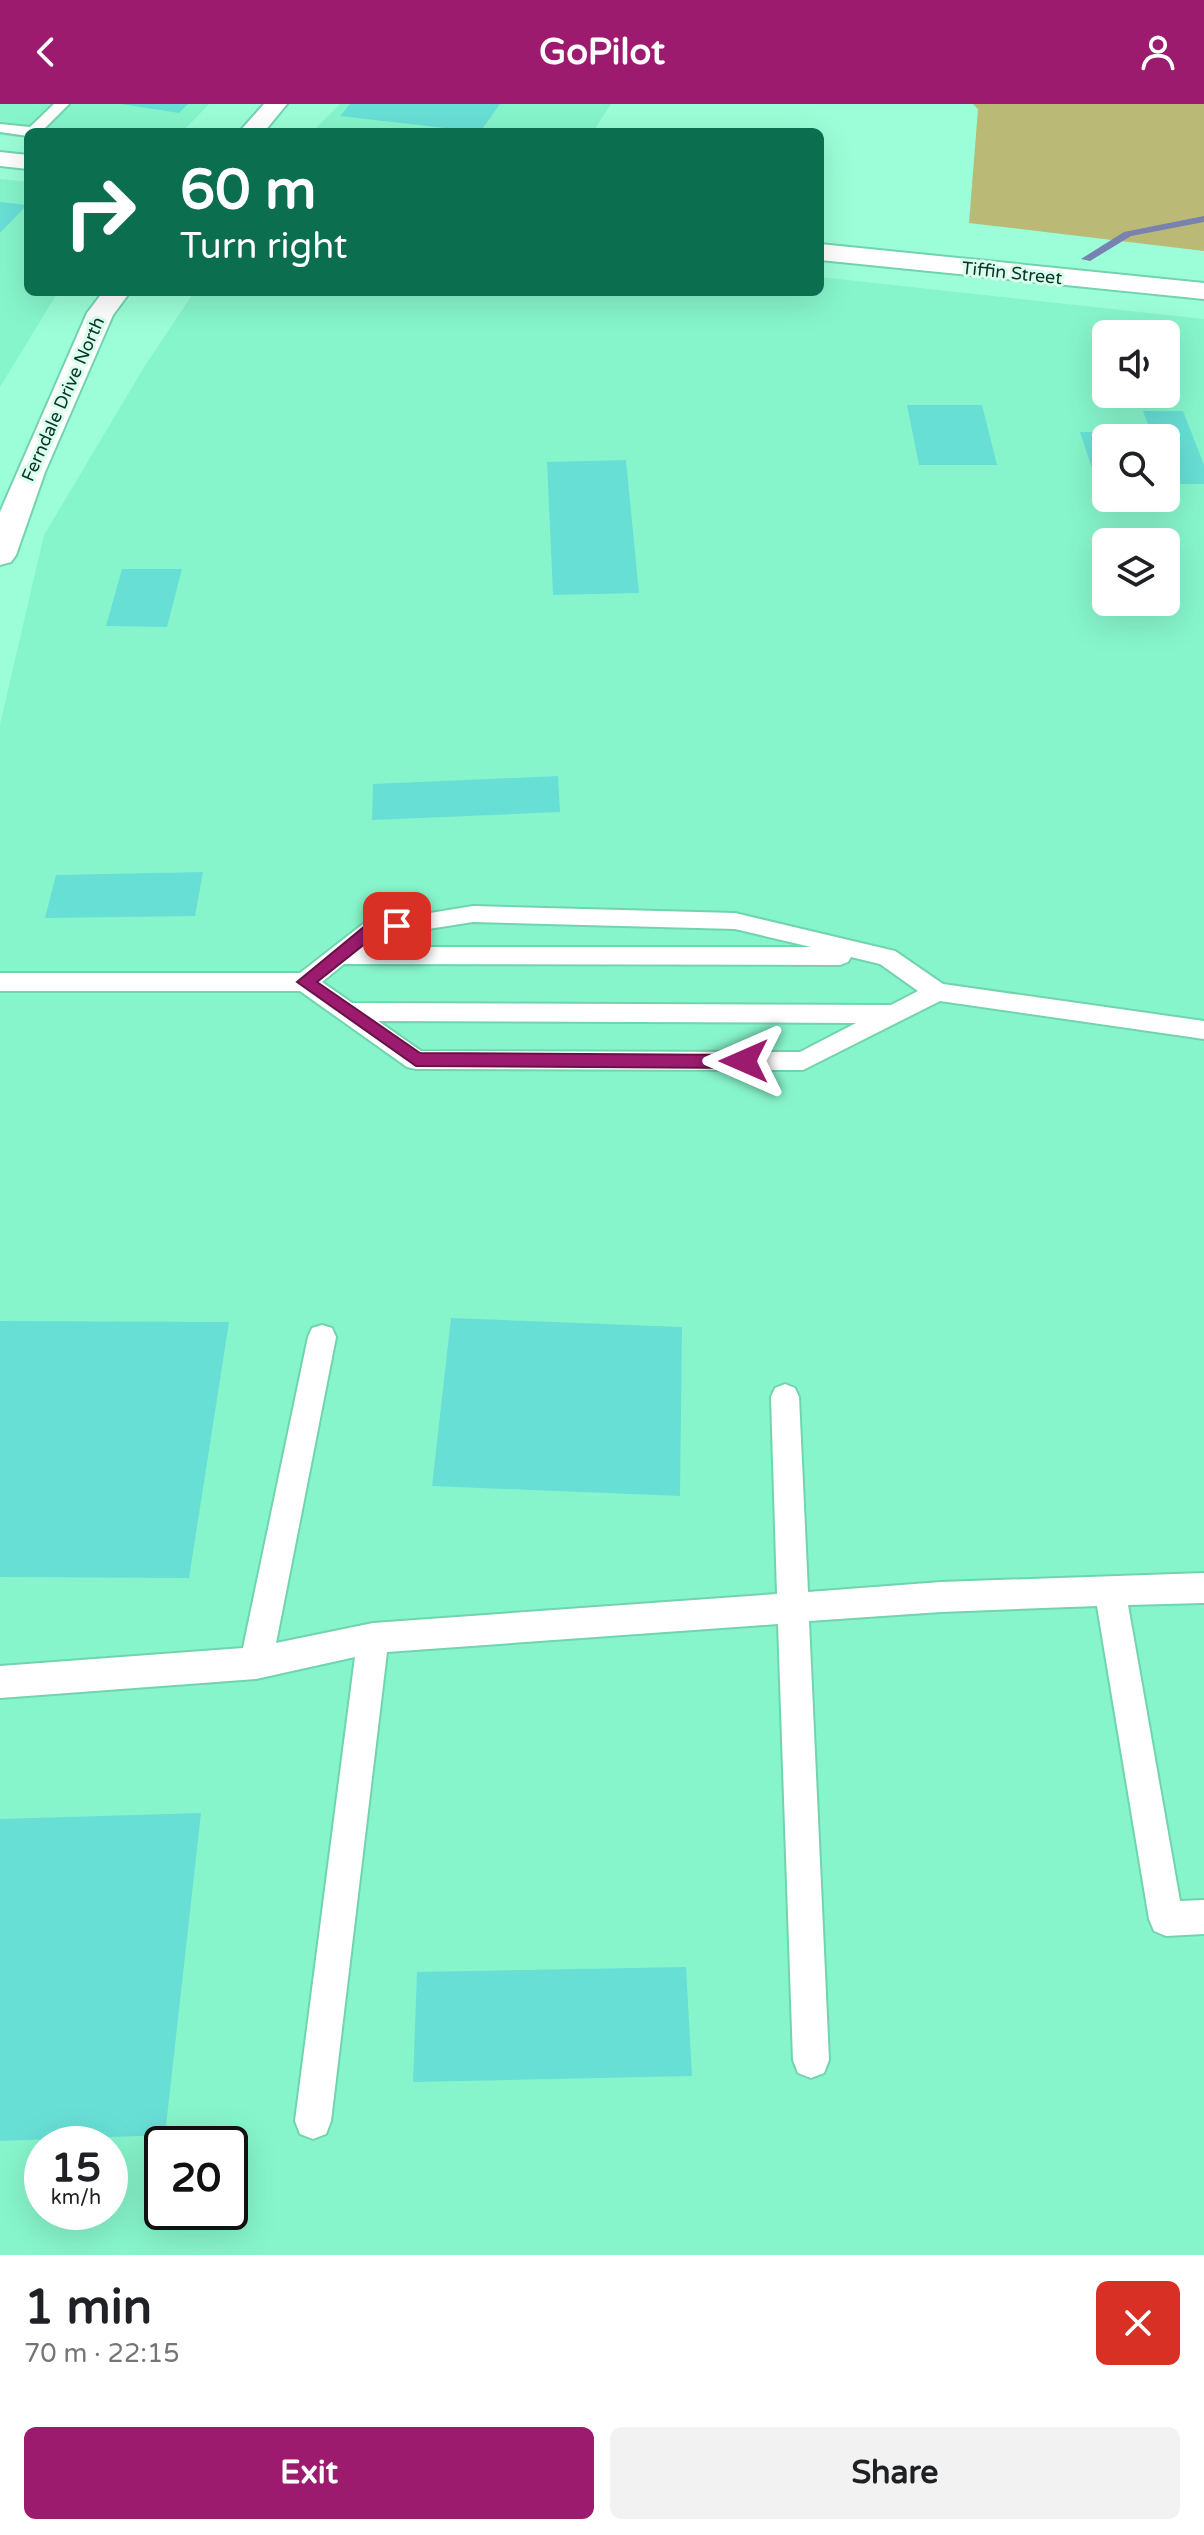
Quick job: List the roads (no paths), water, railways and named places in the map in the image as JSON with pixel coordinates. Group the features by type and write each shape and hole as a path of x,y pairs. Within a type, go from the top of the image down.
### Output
{"main road":[{"path":"255,128 276,104"},
{"path":"0,159 24,162"},
{"name":"Tiffin Street","path":"824,252 1204,291"},
{"name":"Ferndale Drive North","path":"2,544 100,313 114,296"}],"lane":[{"path":"37,128 62,104"},
{"path":"0,128 24,131"},
{"path":"305,982 371,930 473,914 735,921 887,957 937,992 1204,1030"},
{"path":"340,955 887,957"},
{"path":"0,982 305,982 416,1060 803,1061 937,992"},
{"path":"347,1012 894,1014"},
{"path":"256,1663 322,1337"},
{"path":"785,1397 811,2060"},
{"path":"0,1682 256,1663 373,1638 941,1597 1204,1588"},
{"path":"1110,1592 1166,1919 1204,1917"},
{"path":"313,2121 373,1638"}],"waterway":[{"path":"1086,259 1128,234 1204,219"}]}
